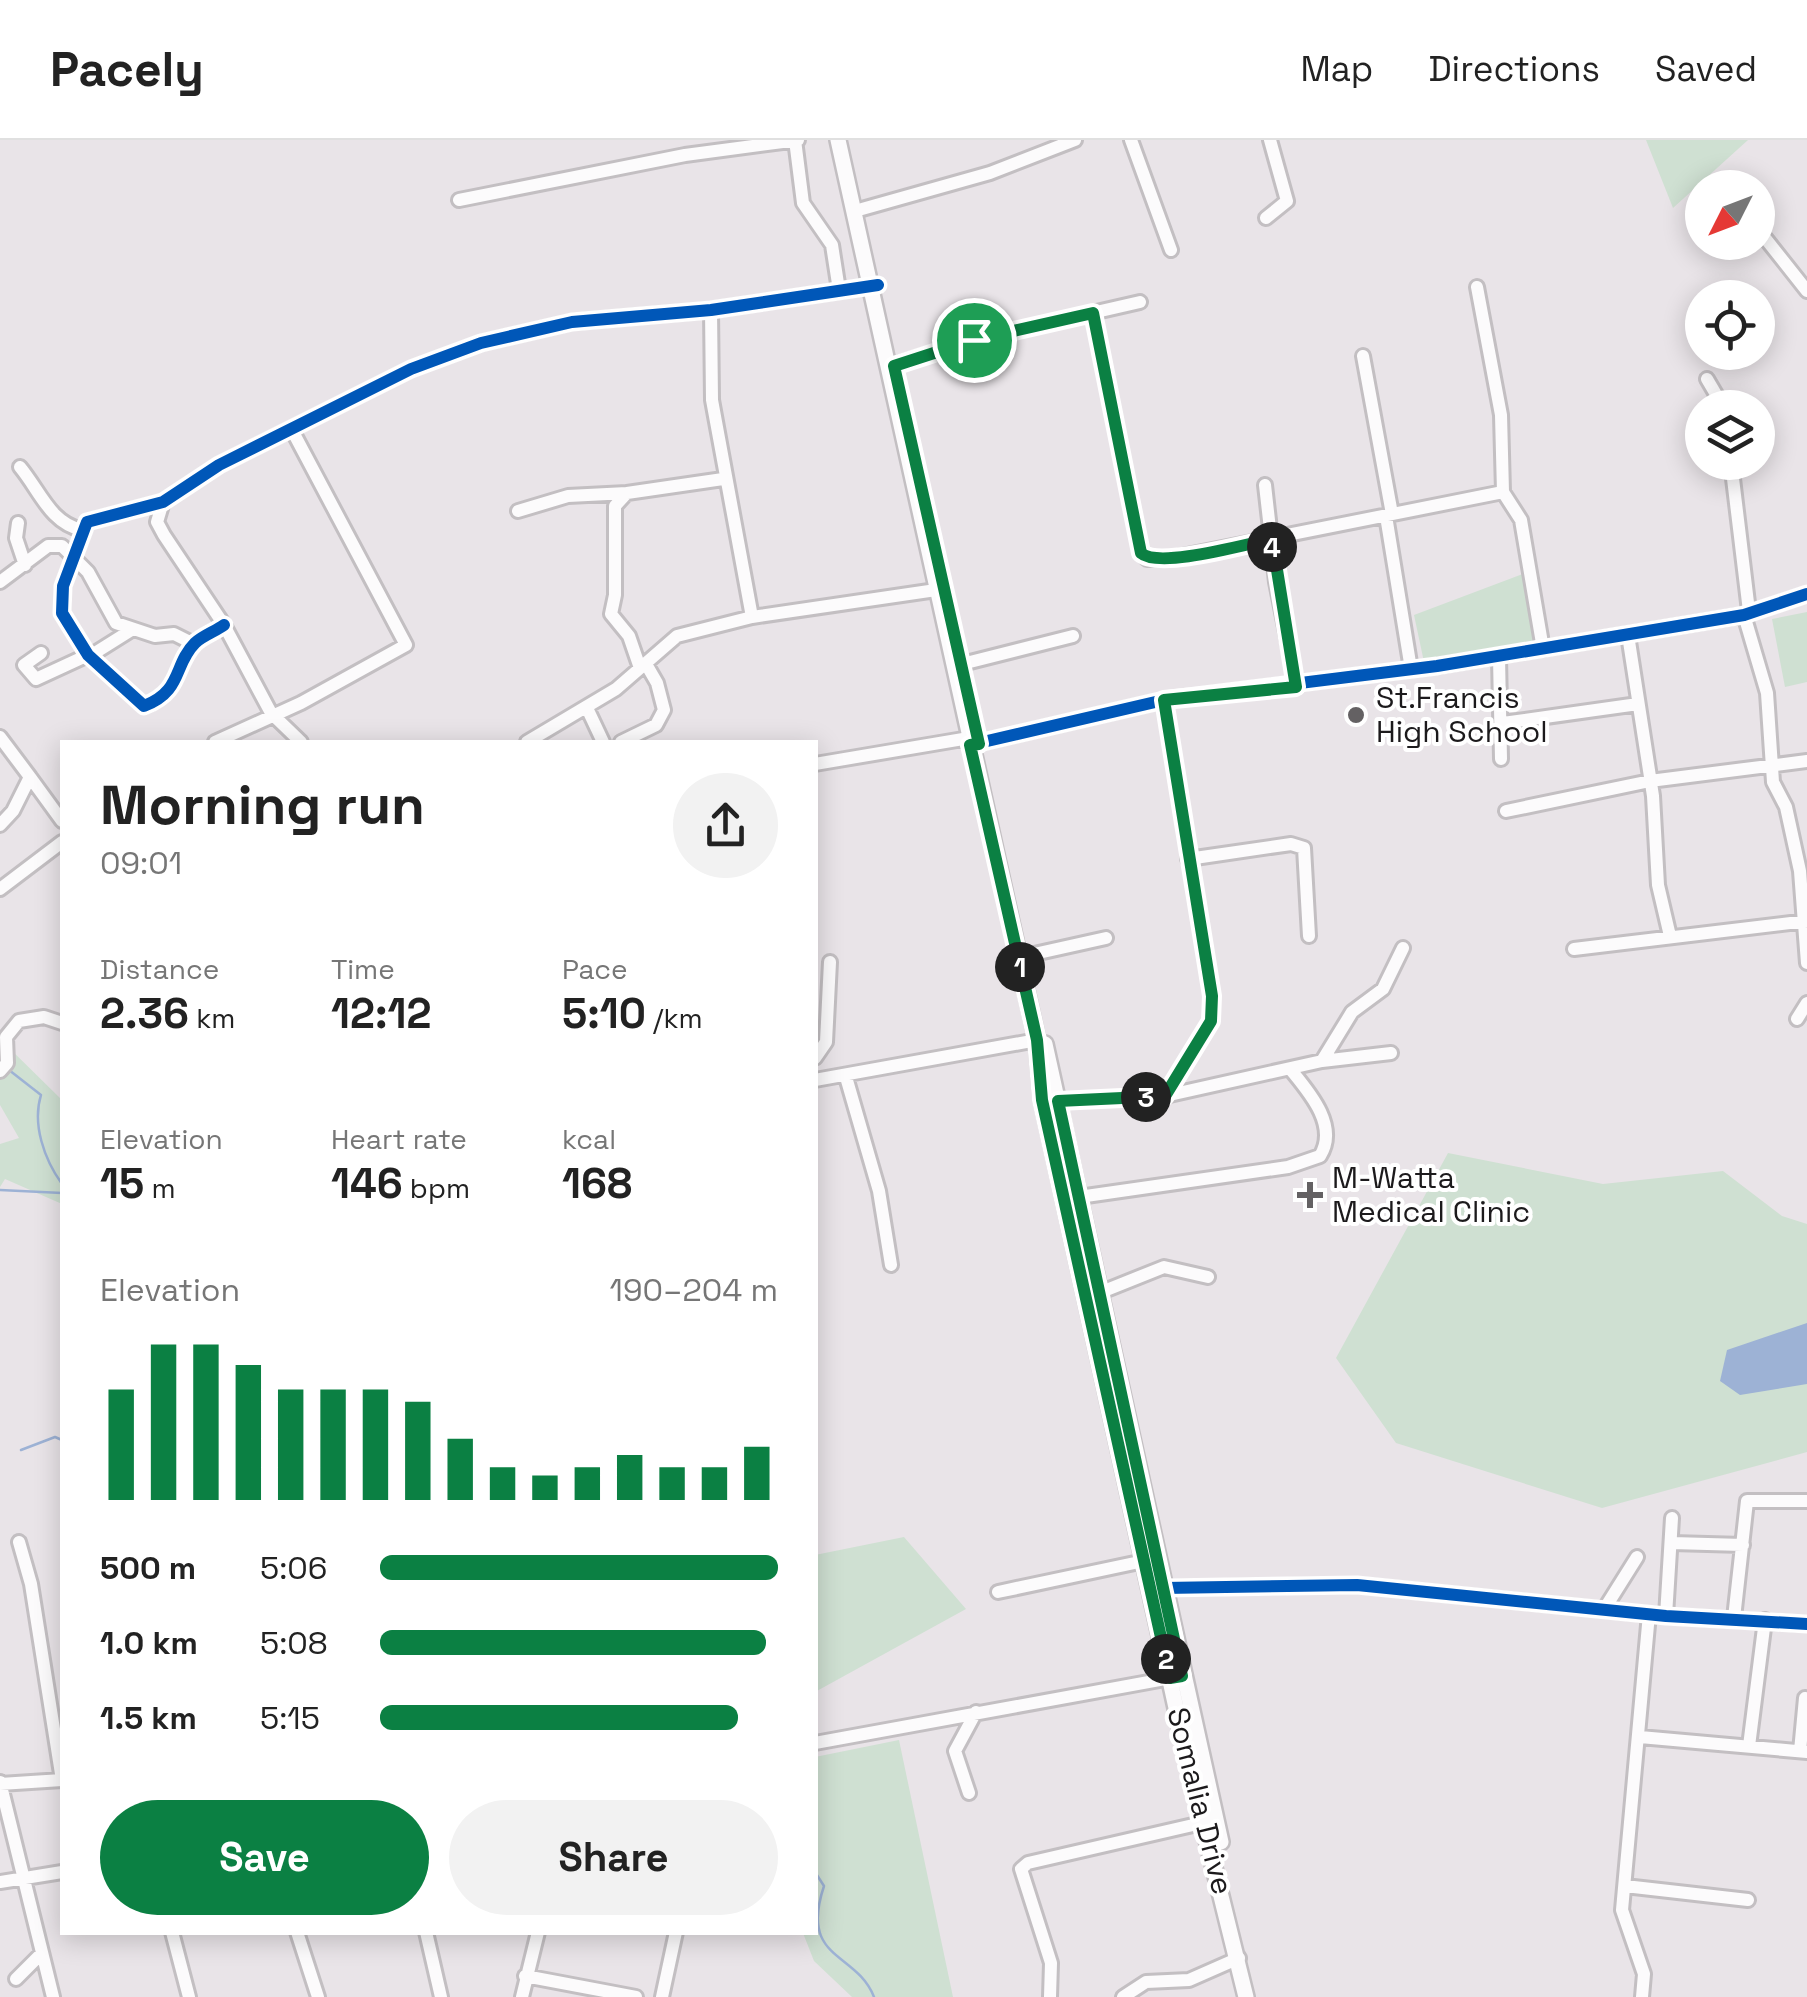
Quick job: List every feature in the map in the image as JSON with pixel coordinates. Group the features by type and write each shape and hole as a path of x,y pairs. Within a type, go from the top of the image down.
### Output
{"main road":[{"name":"Somalia Drive","path":"838,140 962,664 973,742 1037,1040 1042,1100 1144,1561 1255,1997"},
{"name":"Somalia Drive","path":"846,140 936,590 1058,1101 1164,1588 1176,1677 1246,1997"}],"street":[{"path":"458,200 655,160 797,140 803,203 832,245 839,290"},
{"path":"1018,140 1026,156"},
{"path":"862,209 990,172 1075,140"},
{"path":"1132,140 1171,250"},
{"path":"1266,218 1286,201 1270,140"},
{"path":"1775,251 1807,292"},
{"path":"224,626 194,644 177,681 157,701 144,706 89,656 62,613 63,586 75,560 82,530 96,517 120,516 163,502 218,465 410,369 481,343 572,322 710,310 873,286"},
{"path":"1477,287 1501,415 1504,492 1521,520 1543,649"},
{"path":"894,366 974,340 1140,302"},
{"path":"710,310 712,400 723,479 752,618"},
{"path":"1093,313 1141,553 1154,560 1504,492"},
{"path":"1364,356 1411,669"},
{"path":"1708,379 1714,390"},
{"path":"219,740 271,713 301,703 406,645 292,430"},
{"path":"20,467 64,526 82,530"},
{"path":"518,511 568,496 723,479"},
{"path":"1733,480 1746,613 1768,692 1770,766 1786,807 1800,871 1807,963"},
{"path":"1265,486 1296,687"},
{"path":"625,740 656,725 664,710 657,683 643,666 630,636 611,614 615,594 612,515 628,492"},
{"path":"163,502 156,522 224,626 271,713 298,740"},
{"path":"18,522 16,538 25,564"},
{"path":"0,582 54,544 94,581 109,617 155,636 174,634 194,644"},
{"path":"531,740 587,708 676,636 752,618 936,590"},
{"path":"818,764 973,742 1164,700 1296,687 1628,635 1746,613 1807,594"},
{"path":"41,653 24,664 36,679 89,656 133,629"},
{"path":"1628,635 1650,781 1656,870 1670,936"},
{"path":"962,664 1073,636"},
{"path":"1499,657 1501,759"},
{"path":"1164,700 1212,996 1211,1021 1165,1096"},
{"path":"1503,723 1638,704"},
{"path":"587,708 602,740"},
{"path":"0,737 60,818"},
{"path":"1506,811 1650,781 1807,762"},
{"path":"0,825 13,811 30,777"},
{"path":"0,800 13,811"},
{"path":"0,889 60,844"},
{"path":"1188,859 1292,844 1304,848 1309,936"},
{"path":"1574,950 1806,921"},
{"path":"1025,956 1106,938"},
{"path":"1322,1061 1352,1012 1383,989 1403,948"},
{"path":"818,1054 826,1042 830,962"},
{"path":"1798,1019 1807,1003"},
{"path":"4,1067 6,1037 19,1021 60,1018"},
{"path":"818,1080 1037,1040"},
{"path":"1058,1101 1165,1096 1322,1061 1392,1053"},
{"path":"1079,1197 1288,1167 1320,1156 1327,1139 1322,1118 1291,1070"},
{"path":"846,1077 879,1191 890,1264"},
{"path":"1099,1293 1164,1267 1208,1277"},
{"path":"1734,1618 1747,1500 1807,1501"},
{"path":"1666,1616 1672,1518"},
{"path":"20,1542 60,1769"},
{"path":"1672,1543 1743,1545"},
{"path":"1604,1608 1637,1557"},
{"path":"998,1592 1144,1561"},
{"path":"1164,1588 1357,1585 1666,1616 1807,1624"},
{"path":"1642,1997 1644,1974 1622,1910 1649,1614"},
{"path":"1749,1746 1766,1620"},
{"path":"818,1742 1176,1677"},
{"path":"1640,1737 1803,1752 1805,1698"},
{"path":"969,1793 955,1750 976,1712"},
{"path":"53,1997 1,1784 60,1780"},
{"path":"1050,1997 1052,1963 1020,1869 1028,1863 1206,1822"},
{"path":"0,1882 60,1872"},
{"path":"1625,1886 1748,1900"},
{"path":"173,1935 189,1997"},
{"path":"298,1935 318,1997"},
{"path":"427,1935 441,1997"},
{"path":"522,1997 537,1935"},
{"path":"662,1997 675,1935"},
{"path":"16,1980 42,1953"},
{"path":"1123,1997 1146,1982 1189,1980 1239,1958"},
{"path":"525,1976 636,1997"}],"green space":[{"path":"1646,140 1748,140 1715,170 1685,170 1685,197 1673,208"},
{"path":"1528,572 1538,641 1424,662 1414,615"},
{"path":"1807,612 1807,682 1785,687 1772,619"},
{"path":"0,1039 60,1098 60,1203 5,1179 0,1187 0,1144 19,1138 0,1105"},
{"path":"1448,1153 1603,1184 1723,1171 1782,1216 1807,1224 1807,1452 1602,1508 1396,1443 1336,1358"},
{"path":"904,1537 966,1609 818,1690 818,1554"},
{"path":"899,1740 953,1997 852,1997 814,1961 804,1935 818,1935 818,1756"}],"water":[{"path":"1807,1323 1807,1384 1740,1395 1720,1381 1727,1350"}],"waterway":[{"path":"9,1070 41,1095 41,1141 60,1181"},
{"path":"0,1190 60,1193"},
{"path":"21,1450 55,1437 60,1439"},
{"path":"818,1877 824,1886 818,1910"},
{"path":"818,1910 824,1942 866,1982 874,1997"}],"cycle path":[{"path":"224,625 195,643 165,693 144,706 88,655 62,613 63,586 87,522 163,502 219,465 411,369 481,343 572,322 711,310 878,285"},
{"path":"970,745 1164,700 1437,666 1744,615 1807,594"},
{"path":"1164,1588 1357,1585 1666,1616 1807,1624"}],"place":[{"name":"St.Francis High School","path":"1356,715"},
{"name":"M-Watta Medical Clinic","path":"1310,1195"}],"route":[{"path":"1093,313 1141,553 1154,560 1272,539 1296,687 1164,700 1212,996 1211,1021 1165,1096 1058,1101 1182,1676 1170,1678 1042,1100 1037,1040 970,745 979,744 894,366 974,340 1093,313"}]}
